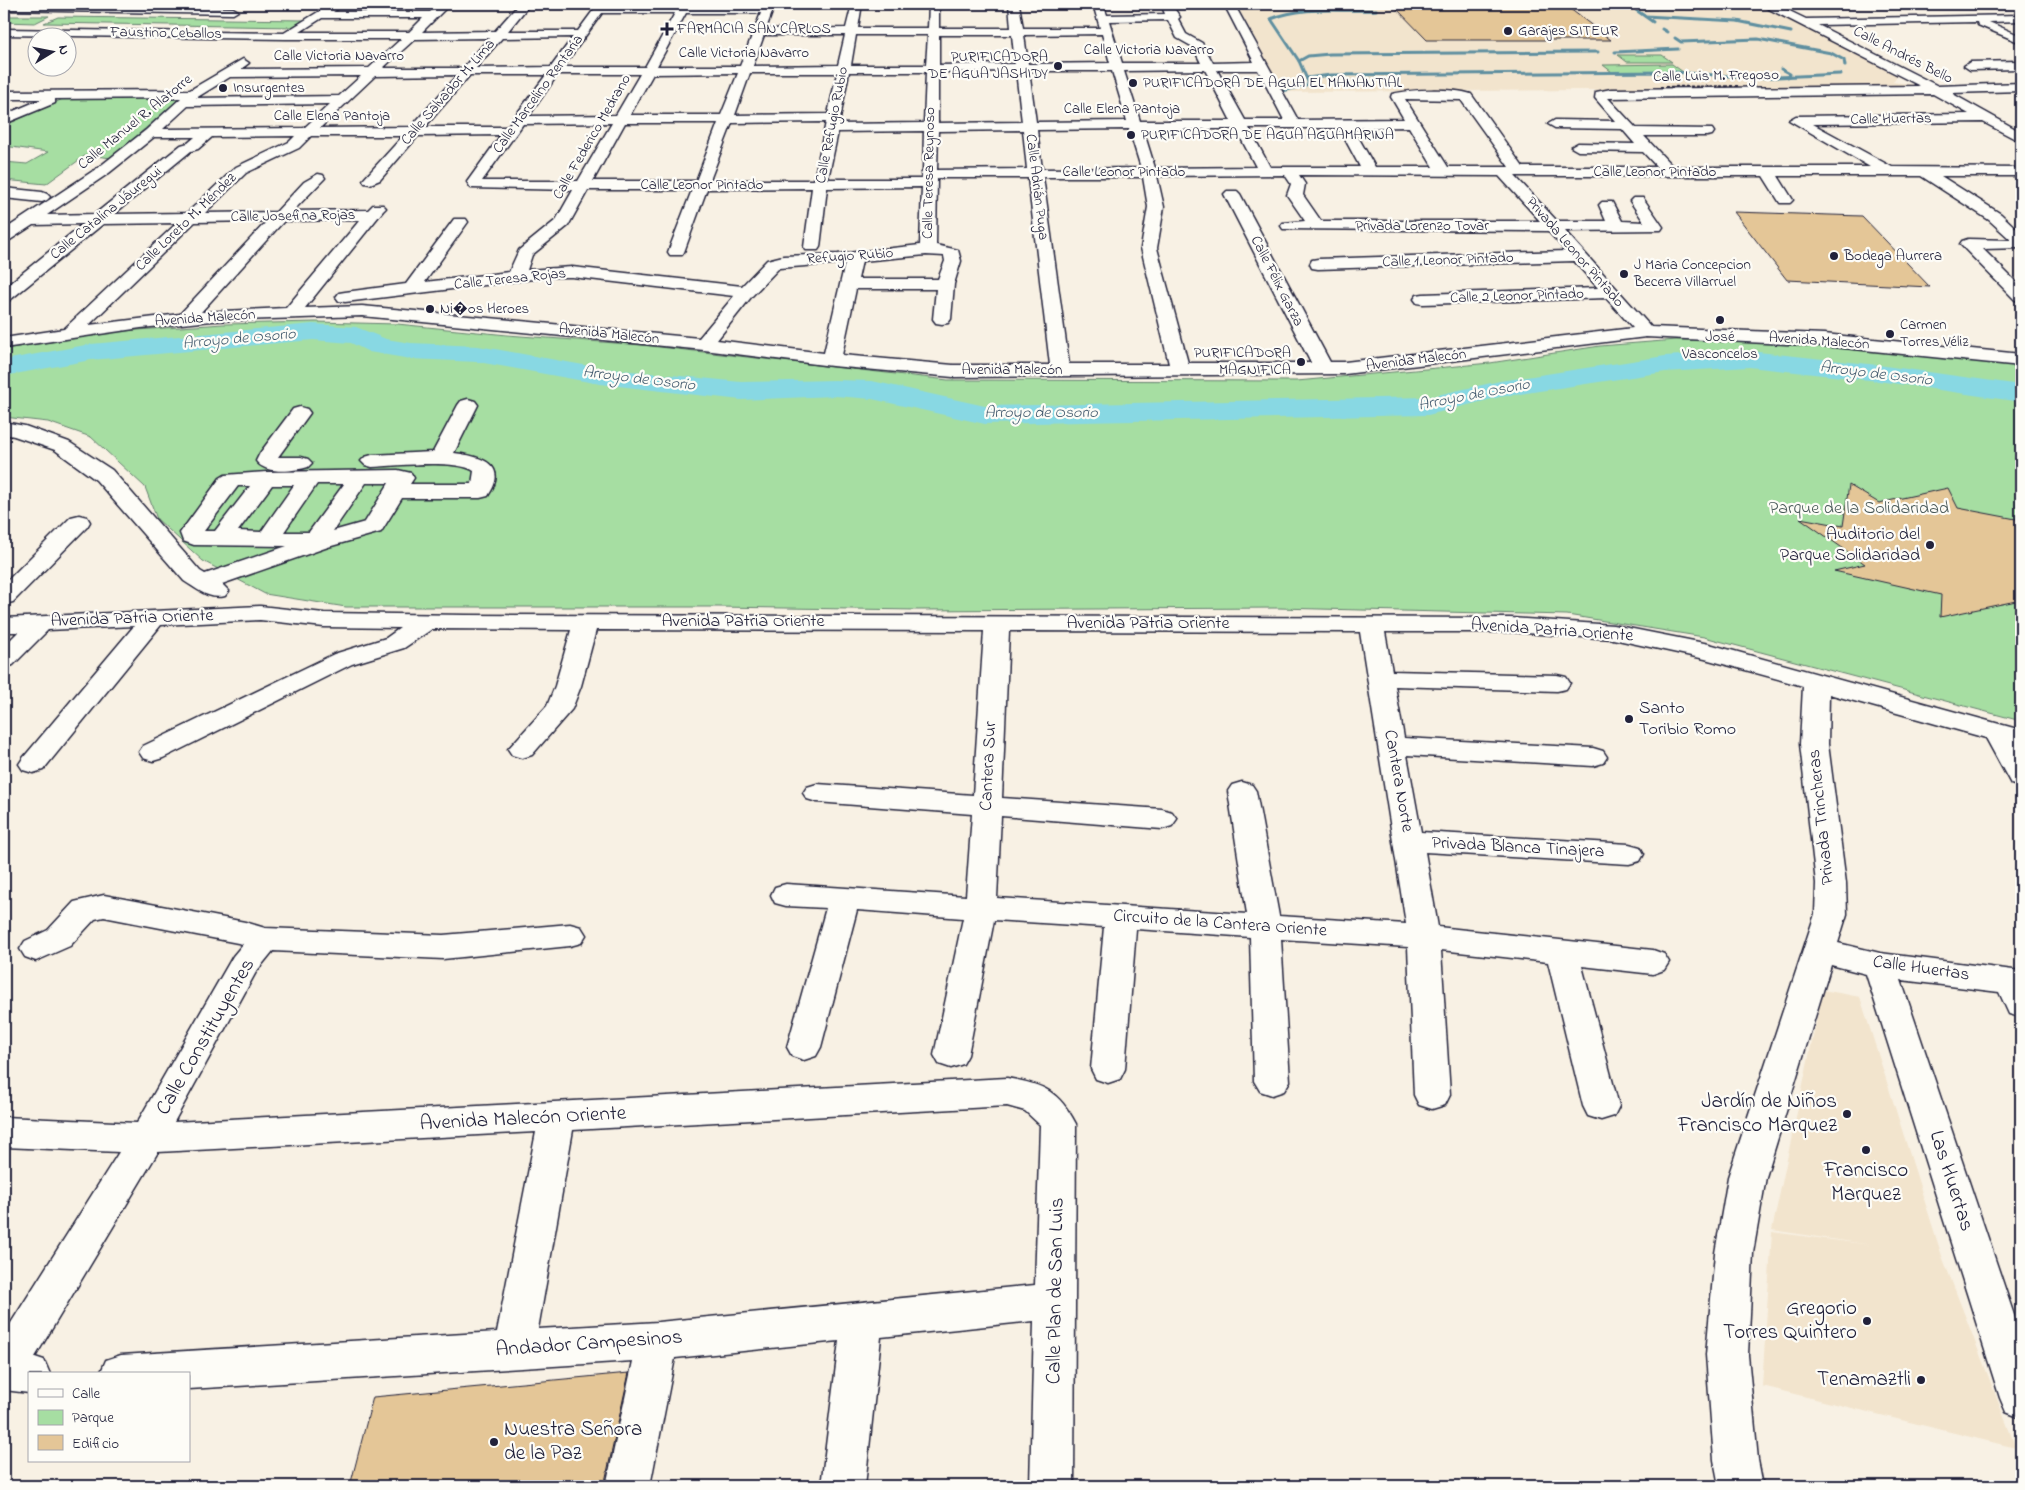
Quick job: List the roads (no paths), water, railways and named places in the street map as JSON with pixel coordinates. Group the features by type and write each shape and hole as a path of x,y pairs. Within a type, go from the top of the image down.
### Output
{"street":[{"path":"200,10 212,4"},
{"name":"Calle Manuel R. Alatorre","path":"4,237 104,170 151,133 189,98 338,4"},
{"name":"Calle Loreto M. Méndez","path":"69,334 240,170 294,145 445,4"},
{"name":"Calle Salvador M. Lima","path":"370,180 375,177 525,4"},
{"name":"Calle Refugio Rubio","path":"812,247 820,184 857,4"},
{"name":"Calle Teresa Reynoso","path":"934,4 928,179 928,250 952,253 953,261 945,284 942,319"},
{"name":"Calle Adrián Puga","path":"1014,4 1060,370"},
{"path":"1166,4 1174,17 1181,36 1198,45 1265,171"},
{"path":"1229,4 1294,124"},
{"name":"Calle Andrés Bello","path":"1767,4 1935,90 2021,138"},
{"path":"4,39 77,6"},
{"path":"4,7 77,6 233,11"},
{"path":"601,7 768,7 676,252"},
{"name":"Calle Marcelino Rentaría","path":"476,185 474,182 601,7"},
{"name":"Calle Federico Medrano","path":"516,276 525,253 562,223 684,7"},
{"path":"1866,8 1890,20"},
{"path":"1949,8 2021,40"},
{"path":"320,15 433,15"},
{"path":"759,32 1018,32 1103,18 1174,17"},
{"path":"1103,18 1149,172 1156,208 1149,248 1180,369"},
{"path":"1803,22 2021,18"},
{"path":"4,24 37,24"},
{"path":"4,32 286,36 582,34"},
{"path":"374,53 393,52"},
{"path":"1969,64 2013,61"},
{"name":"Calle Victoria Navarro","path":"228,73 1262,66"},
{"name":"Calle Luis M. Fregoso","path":"1935,90 1944,85 1956,83 2021,82"},
{"name":"Calle Luis M. Fregoso","path":"1669,172 1601,98 1601,95 1667,99 1747,92 2021,87"},
{"path":"1747,92 1770,105"},
{"path":"4,95 342,100"},
{"name":"Privada Leonor Pintado","path":"1413,123 1397,97 1404,95 1460,95 1466,97 1511,171 1577,256 1646,332"},
{"path":"4,120 59,96"},
{"path":"1667,99 1683,104 1700,106"},
{"path":"1783,112 1891,173"},
{"name":"Calle Elena Pantoja","path":"151,133 413,131 621,119 727,118 930,127 1413,123"},
{"name":"Calle Huertas","path":"1796,120 1985,118"},
{"path":"1892,119 1916,134"},
{"path":"1413,123 1443,171"},
{"path":"1344,124 1370,171"},
{"path":"1555,124 1707,132"},
{"name":"Calle Catalina Jáuregui","path":"4,296 97,219 209,132"},
{"path":"1578,148 1649,151 1672,155"},
{"name":"Calle Leonor Pintado","path":"476,185 820,184 1035,173 1265,171 2021,172"},
{"path":"1289,171 1298,184 1295,195 1316,226"},
{"path":"1769,172 1785,200"},
{"path":"1926,173 1995,217 2021,242 2015,245 1968,244 2021,296"},
{"path":"185,319 316,179"},
{"path":"4,193 42,197"},
{"name":"Calle Félix Garza","path":"1232,194 1322,368"},
{"name":"Privada Lorenzo Tovar","path":"1290,226 1655,227 1638,201"},
{"path":"1607,204 1616,226"},
{"name":"Calle Josefina Rojas","path":"4,222 31,220 280,217 375,212 303,298"},
{"path":"411,290 460,222"},
{"name":"Refugio Rubio","path":"746,292 773,264 783,261 854,258 928,250"},
{"name":"Calle 1 Leonor Pintado","path":"1318,264 1577,256"},
{"path":"832,360 854,258"},
{"name":"Calle Teresa Rojas","path":"303,298 357,297 516,276 572,272 746,292"},
{"path":"848,284 945,284"},
{"path":"704,344 746,292"},
{"name":"Calle 2 Leonor Pintado","path":"1423,299 1610,293"},
{"path":"292,312 303,298"},
{"name":"Avenida Malecón","path":"4,343 141,323 185,319 292,312 362,311 704,344 832,360 953,371 1346,368 1646,332 1824,340 2021,360"},
{"path":"440,459 468,405"},
{"path":"300,413 267,457 267,461 272,464 440,459 463,460 478,464 484,469 485,476 480,491 396,491"},
{"name":"Avenida Patria Oriente","path":"4,428 18,430 62,446 104,475 197,580 260,613"},
{"path":"197,580 269,547 324,539 373,527 403,478 398,476 239,479 228,483 191,533 191,536 194,538 222,538 269,547 324,539"},
{"path":"269,547 311,477"},
{"path":"324,539 360,477"},
{"path":"222,538 267,478"},
{"path":"4,597 79,522"},
{"name":"Avenida Patria Oriente","path":"4,625 260,613 324,620 428,621 1511,625 1613,632 1709,652 2009,736"},
{"path":"34,764 153,619"},
{"path":"153,752 343,659 396,644 428,621"},
{"path":"522,749 559,709 568,686 586,622"},
{"path":"4,660 41,623"},
{"name":"Cantera Sur","path":"951,1055 981,908 997,623"},
{"name":"Cantera Norte","path":"1371,624 1424,937 1432,1095"},
{"path":"1381,678 1557,683"},
{"name":"Privada Trincheras","path":"1741,1486 1736,1460 1727,1354 1734,1253 1747,1177 1821,951 1831,914 1831,883 1814,744 1816,681"},
{"path":"2009,736 2021,778"},
{"path":"1392,746 1593,757"},
{"path":"1242,791 1266,927 1272,1081"},
{"path":"817,793 1162,819"},
{"name":"Privada Blanca Tinajera","path":"1408,841 1629,854"},
{"name":"Circuito de la Cantera Oriente","path":"786,895 1424,937 1653,962"},
{"path":"804,1048 844,899"},
{"path":"36,949 59,938 84,910 104,906 245,933 265,939"},
{"path":"1108,1069 1122,917"},
{"name":"Calle Constituyentes","path":"4,1371 147,1138 244,964 265,939 443,947 570,935"},
{"name":"Calle Huertas","path":"1821,951 1880,965 2018,990"},
{"path":"1562,953 1600,1106"},
{"name":"Las Huertas","path":"1880,965 2021,1398"},
{"name":"Avenida Malecón Oriente","path":"4,1132 147,1138 1006,1092 1024,1095 1042,1102"},
{"name":"Calle Plan de San Luis","path":"1042,1102 1052,1112 1058,1124 1052,1486"},
{"path":"514,1348 557,1117"},
{"name":"Andador Campesinos","path":"151,1372 514,1348 658,1341 1056,1301"},
{"path":"843,1486 862,1322"},
{"path":"628,1486 658,1341"},
{"path":"4,1371 28,1374"}],"waterway":[{"path":"1299,61 1271,19 1297,12 1376,10"},
{"path":"1636,10 1653,22"},
{"path":"1645,16 1737,21 1791,32"},
{"path":"1662,29 1667,32"},
{"path":"1675,38 1681,42 1758,39 1831,53 1844,60 1845,66"},
{"path":"1615,52 1678,49"},
{"path":"1299,61 1308,56 1330,54 1598,52"},
{"path":"1299,61 1309,84"},
{"path":"1781,69 1790,74 1788,77"},
{"path":"1307,78 1331,75 1672,72 1758,78 1788,77"},
{"path":"1788,77 1840,74"},
{"path":"1283,91 1306,85"},
{"name":"Arroyo de Osorio","path":"4,368 91,352 313,332 356,335 379,346 411,351 478,354 600,376 741,391 835,388 872,390 985,415 1428,406 1500,389 1665,364 1749,359 1878,373 2021,394"}],"railway":[{"path":"1660,87 1739,86"}],"place":[{"name":"FARMACIA SAN CARLOS","path":"667,29"},
{"name":"Garajes SITEUR","path":"1508,31"},
{"name":"PURIFICADORA DE AGUA JASHIDY","path":"1058,66"},
{"name":"PURIFICADORA DE AGUA EL MANANTIAL","path":"1133,83"},
{"name":"Insurgentes","path":"223,88"},
{"name":"PURIFICADORA DE AGUA AGUAMARINA","path":"1131,135"},
{"name":"Bodega Aurrera","path":"1834,256"},
{"name":"J Maria Concepcion Becerra Villarruel","path":"1624,274"},
{"name":"Ni�os Heroes","path":"430,309"},
{"name":"José Vasconcelos","path":"1720,320"},
{"name":"Carmen Torres Véliz","path":"1890,334"},
{"name":"PURIFICADORA MAGNIFICA","path":"1301,362"},
{"name":"Auditorio del Parque Solidaridad","path":"1930,545"},
{"name":"Santo Toribio Romo","path":"1629,719"},
{"name":"Jardín de Niños Francisco Marquez","path":"1847,1114"},
{"name":"Francisco Marquez","path":"1866,1150"},
{"name":"Gregorio Torres Quintero","path":"1867,1321"},
{"name":"Tenamaztli","path":"1921,1380"},
{"name":"Nuestra Señora de la Paz","path":"494,1442"}],"park label":[{"name":"Parque de la Solidaridad","path":"1859,509"}]}
